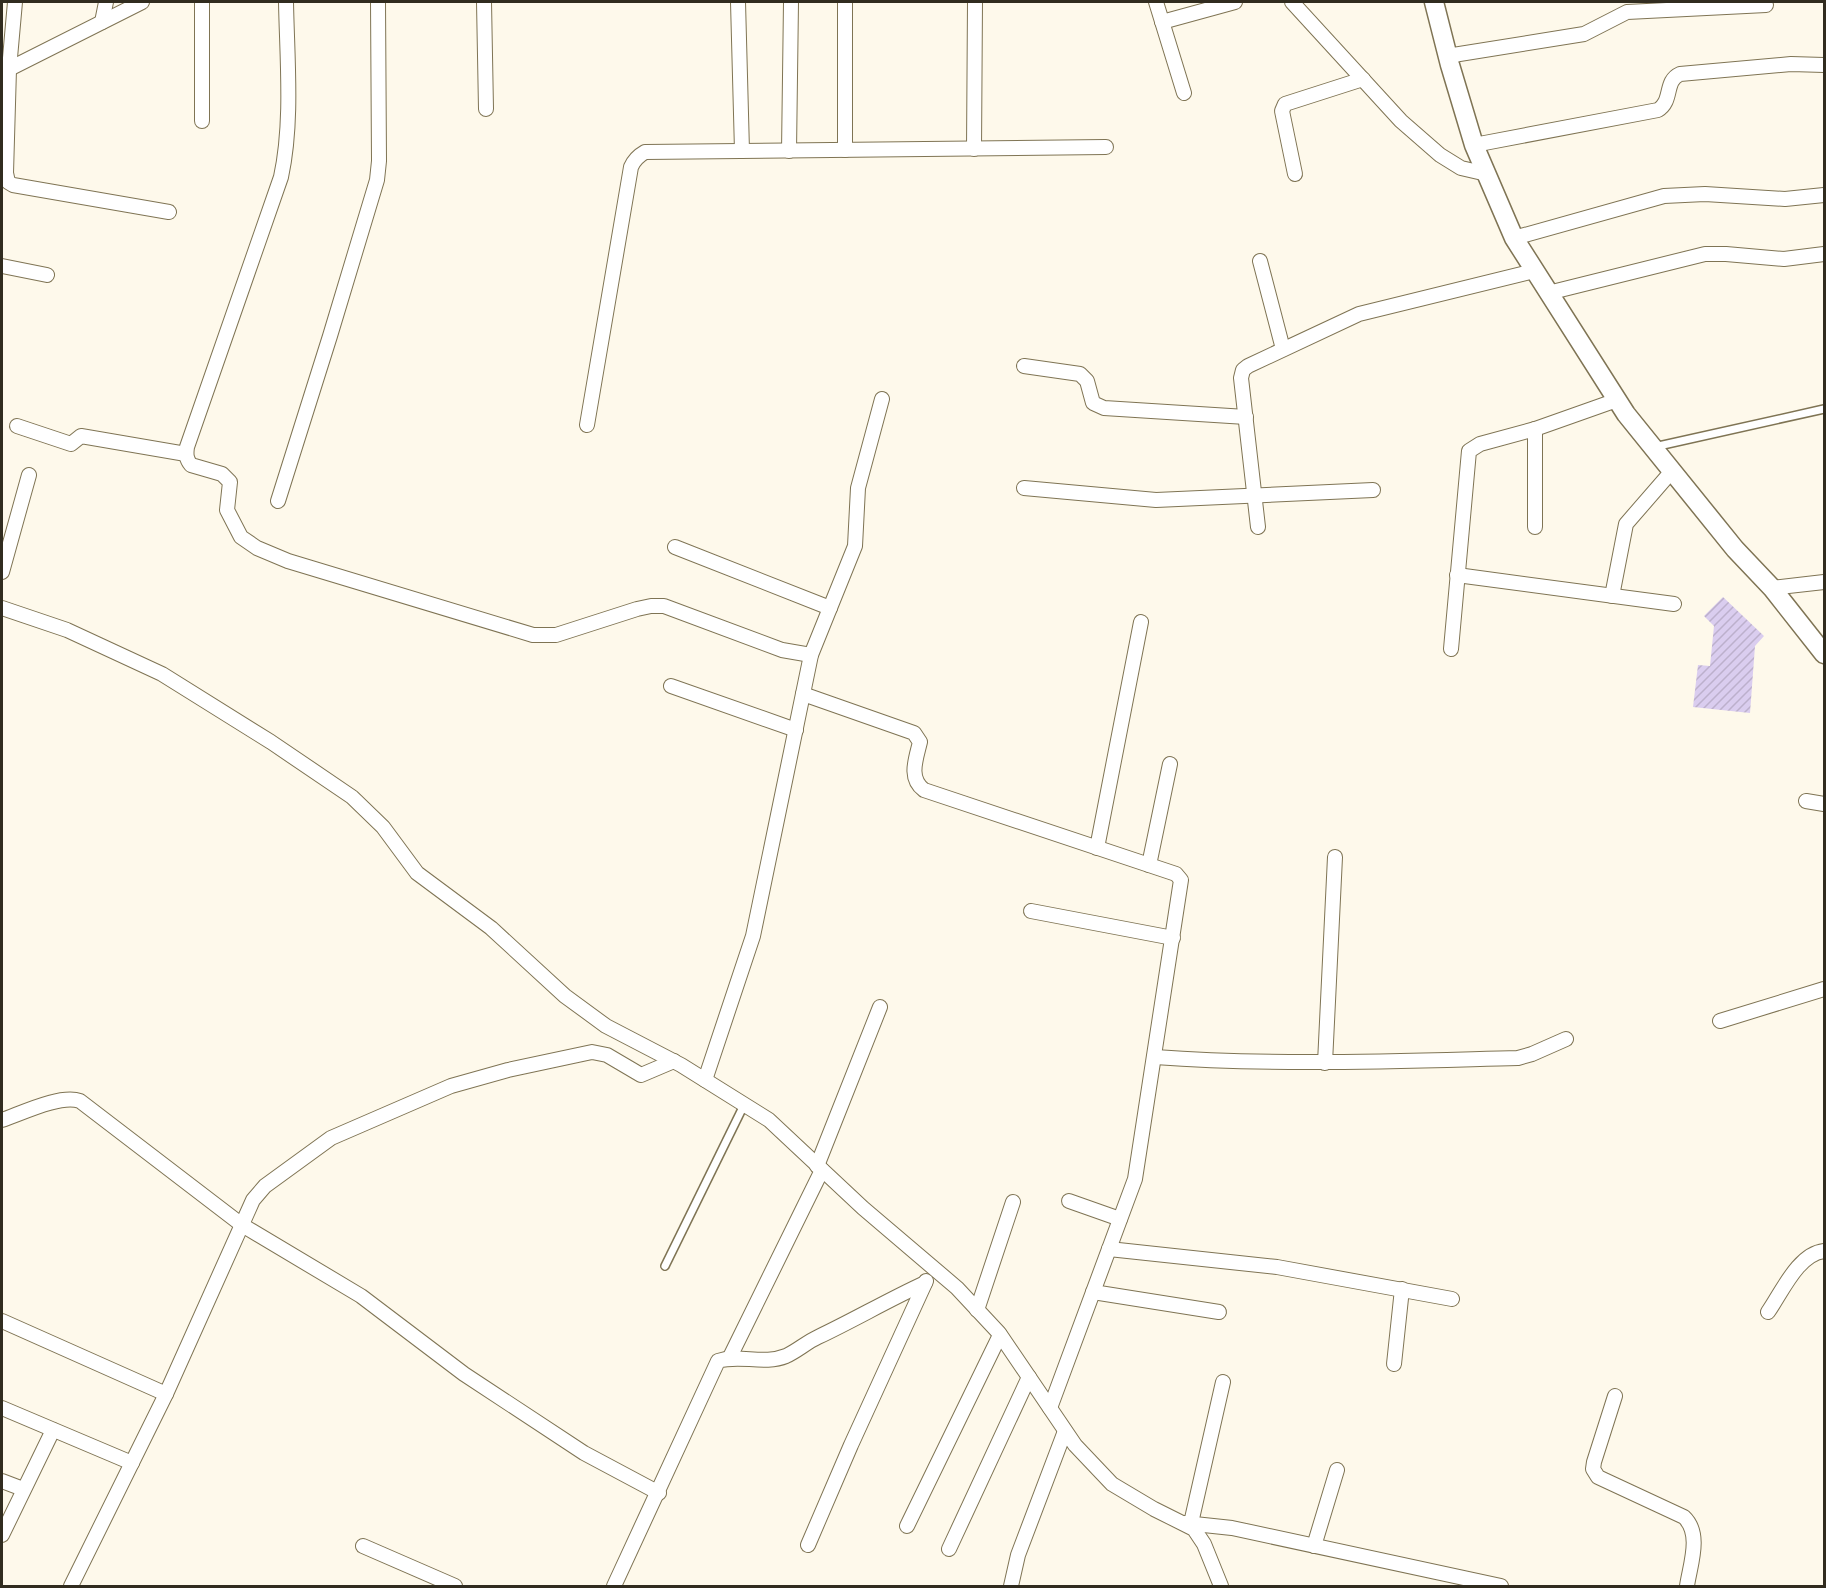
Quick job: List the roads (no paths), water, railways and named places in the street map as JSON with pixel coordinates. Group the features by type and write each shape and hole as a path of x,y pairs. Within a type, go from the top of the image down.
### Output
{"street":[{"path":"15,2 5,70 8,182 13,185 170,212"},
{"path":"102,22 106,2"},
{"path":"5,70 142,2"},
{"path":"202,2 202,121"},
{"path":"286,2 287,123 281,177 186,454 192,465 227,477 231,486 227,510 241,537 257,548 288,561 534,635 556,635 637,609 664,606 782,650 811,655"},
{"path":"278,501 377,180 379,147 378,2"},
{"path":"484,2 486,109"},
{"path":"738,2 742,151"},
{"path":"789,151 791,2"},
{"path":"845,2 845,150"},
{"path":"974,148 975,2"},
{"path":"1156,2 1184,93"},
{"path":"1162,22 1235,2"},
{"path":"1292,2 1401,121 1440,155 1461,168 1486,174"},
{"path":"1434,2 1447,56 1474,145 1514,238 1617,400 1735,549 1772,588 1824,654"},
{"path":"1447,56 1584,34 1627,12 1766,5"},
{"path":"1474,145 1658,110 1664,107 1667,101 1670,82 1680,74 1791,64 1824,65"},
{"path":"1295,174 1282,111 1285,104 1363,80"},
{"path":"587,425 631,167 634,159 645,153 1106,147"},
{"path":"1514,238 1664,196 1705,194 1785,199 1824,195"},
{"path":"1548,293 1705,254 1784,259 1824,254"},
{"path":"1260,261 1284,349"},
{"path":"2,266 47,275"},
{"path":"1258,526 1241,378 1243,370 1373,309 1534,271"},
{"path":"1024,366 1080,374 1087,381 1093,403 1104,408 1246,417"},
{"path":"705,1080 752,942 811,655 855,546 858,488 882,399"},
{"path":"1451,649 1469,451 1480,444 1536,429 1617,400"},
{"path":"17,426 71,444 81,436 186,454"},
{"path":"1534,527 1536,429"},
{"path":"1612,596 1626,524 1672,471"},
{"path":"2,572 29,475"},
{"path":"1024,488 1146,499 1373,490"},
{"path":"675,547 830,608"},
{"path":"1457,575 1674,604"},
{"path":"1772,588 1824,582"},
{"path":"2,608 67,630 162,674 271,742 352,797 383,827 417,873 491,928 565,996 606,1026 674,1061 769,1120 863,1208 957,1288 1000,1335 1075,1445 1112,1484 1194,1529 1204,1544 1221,1587"},
{"path":"1097,848 1141,622"},
{"path":"671,686 796,730"},
{"path":"803,694 914,733 920,742 914,775 918,786 924,790 1176,874 1181,880 1135,1179 1050,1408"},
{"path":"1149,865 1170,764"},
{"path":"1806,801 1824,804"},
{"path":"1325,1063 1335,856"},
{"path":"1031,911 1173,938"},
{"path":"1720,1021 1824,989"},
{"path":"729,1359 820,1168 880,1007"},
{"path":"1155,1057 1325,1063 1518,1058 1566,1039"},
{"path":"71,1587 166,1394 258,1193 321,1144 451,1086 508,1070 592,1052 607,1054 641,1075 674,1061"},
{"path":"2,1119 62,1099 73,1098 80,1101 242,1225 361,1296 464,1374 584,1453 659,1493"},
{"path":"1070,1201 1120,1219"},
{"path":"977,1310 1013,1202"},
{"path":"1109,1249 1277,1267 1452,1299"},
{"path":"1768,1312 1803,1261 1811,1254 1824,1251"},
{"path":"808,1545 924,1283 934,1269"},
{"path":"614,1587 718,1361 763,1360 785,1356 816,1337 836,1330 924,1283"},
{"path":"1394,1364 1402,1289"},
{"path":"1093,1292 1219,1312"},
{"path":"2,1321 166,1394"},
{"path":"907,1526 1000,1335"},
{"path":"949,1549 1029,1377"},
{"path":"1186,1523 1222,1382"},
{"path":"1615,1396 1594,1462 1595,1474 1684,1517 1689,1522 1695,1536 1687,1587"},
{"path":"2,1408 132,1463"},
{"path":"2,1535 53,1430"},
{"path":"1011,1587 1018,1555 1065,1431"},
{"path":"1314,1546 1337,1470"},
{"path":"2,1481 23,1489"},
{"path":"1186,1523 1232,1528 1501,1587"},
{"path":"363,1546 455,1587"}],"lane":[{"path":"1653,448 1824,409"},
{"path":"665,1266 744,1105"}]}
